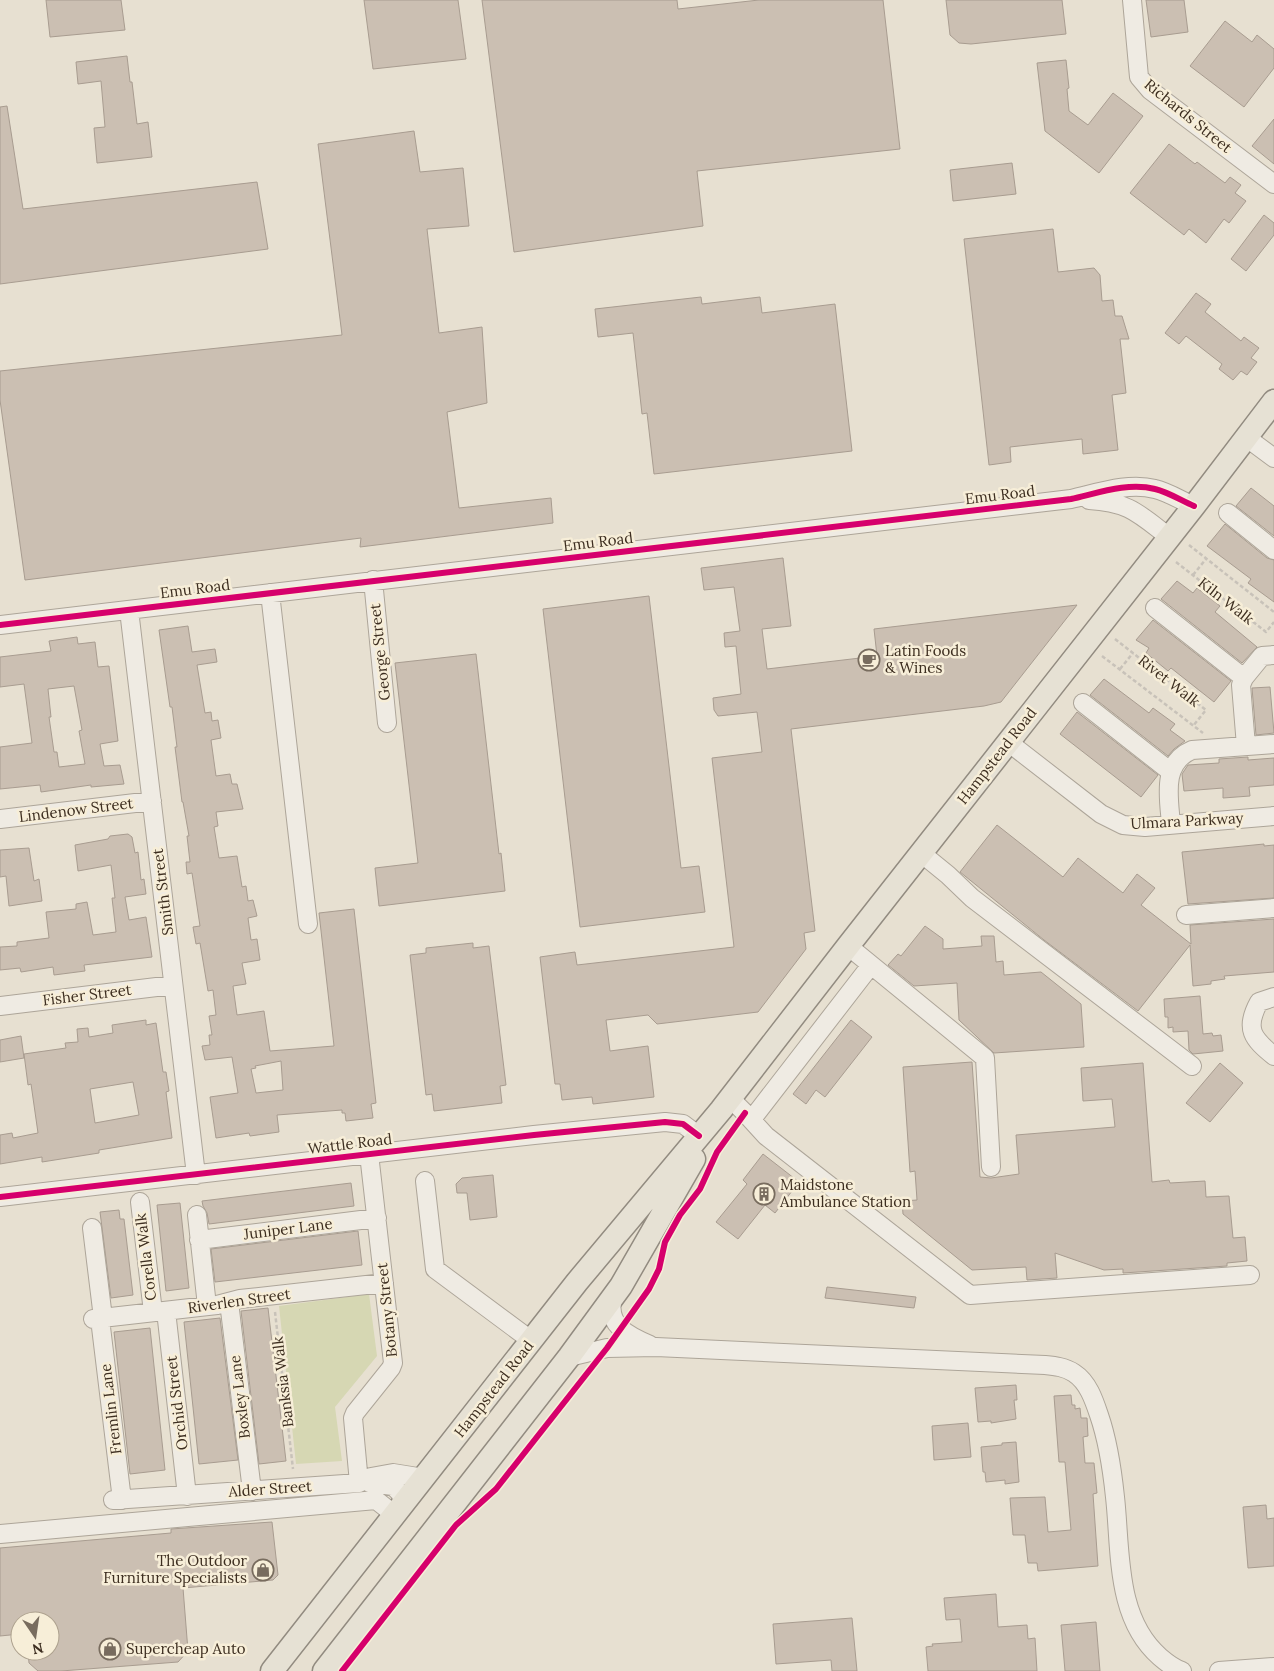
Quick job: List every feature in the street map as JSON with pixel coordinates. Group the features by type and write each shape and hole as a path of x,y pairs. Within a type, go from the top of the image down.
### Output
{"main road":[{"name":"Hampstead Road","path":"272,1671 577,1282 726,1104 1008,742 1179,541 1194,506 1274,401"},
{"name":"Hampstead Road","path":"324,1671 570,1357 613,1298 726,1104"}],"street":[{"name":"Richards Street","path":"1132,0 1139,76 1150,90 1274,184"},
{"path":"1247,438 1274,458"},
{"name":"Emu Road","path":"0,625 1071,499 1121,488 1141,487 1156,489 1194,506"},
{"name":"Emu Road","path":"1071,499 1116,503 1134,511 1179,541"},
{"path":"1228,513 1274,550"},
{"name":"George Street","path":"373,580 388,723"},
{"path":"270,593 308,924"},
{"path":"1155,608 1244,678"},
{"name":"Smith Street","path":"129,610 196,1174"},
{"path":"1246,746 1241,690 1244,678 1262,656 1274,654"},
{"path":"1083,703 1171,772"},
{"name":"Ulmara Parkway","path":"1008,742 1112,821 1133,826 1274,816"},
{"path":"1171,824 1168,786 1171,772 1186,753 1192,750 1274,744"},
{"name":"Lindenow Street","path":"0,818 152,801"},
{"path":"921,853 972,898 1192,1066"},
{"path":"1186,915 1274,908"},
{"path":"848,946 985,1058 991,1167"},
{"path":"752,1119 871,966"},
{"name":"Fisher Street","path":"0,1006 173,985"},
{"path":"1274,997 1259,1002 1252,1014 1250,1026 1256,1042 1274,1056"},
{"path":"726,1104 752,1119 766,1136 970,1295 1250,1275"},
{"name":"Wattle Road","path":"0,1197 665,1122 683,1124 699,1136"},
{"name":"Botany Street","path":"359,1483 354,1413 393,1363 368,1154"},
{"path":"425,1181 435,1269 532,1341"},
{"name":"Corella Walk","path":"140,1202 159,1312"},
{"path":"196,1215 207,1306"},
{"name":"Juniper Lane","path":"199,1240 377,1218"},
{"name":"Fremlin Lane","path":"92,1228 99,1319 118,1500"},
{"name":"Riverlen Street","path":"99,1319 207,1306 240,1299 384,1283"},
{"path":"613,1298 612,1310 620,1328 630,1336 656,1347"},
{"name":"Boxley Lane","path":"229,1302 252,1491"},
{"name":"Orchid Street","path":"159,1312 187,1496"},
{"path":"570,1357 607,1348 656,1347 1045,1365 1060,1366 1074,1373 1082,1380 1092,1396 1108,1446 1115,1498 1121,1570 1137,1630 1153,1651 1172,1667 1182,1671"},
{"name":"Alder Street","path":"118,1500 359,1483 371,1477 393,1473 424,1478"},
{"path":"0,1534 376,1500 399,1509 400,1494 393,1486 359,1483"},
{"path":"1219,1671 1274,1667"}],"path":[{"path":"1193,575 1206,559"},
{"path":"1120,670 1133,653"}],"green space":[{"path":"369,1294 377,1356 335,1407 342,1461 296,1464 279,1306"}],"building":[{"path":"46,0 121,0 125,30 50,37"},
{"path":"364,0 458,0 466,59 373,69"},
{"path":"482,0 677,0 678,9 759,0 883,0 900,149 697,171 703,226 514,252"},
{"path":"946,0 1062,0 1066,34 971,44 959,43 950,35"},
{"path":"1146,0 1184,0 1188,32 1151,37"},
{"path":"1225,21 1252,42 1257,35 1274,49 1274,68 1244,107 1190,66"},
{"path":"127,56 137,124 148,122 152,157 97,163 94,128 105,127 101,81 78,84 76,62"},
{"path":"1066,60 1069,111 1088,125 1113,93 1143,116 1099,173 1045,131 1037,63"},
{"path":"7,106 23,209 257,182 268,249 0,284 0,107"},
{"path":"1274,119 1274,164 1252,146"},
{"path":"414,131 420,172 463,168 469,226 427,229 439,333 482,327 487,403 447,412 459,508 551,498 553,523 360,547 361,538 25,580 0,400 0,371 342,335 318,144"},
{"path":"1169,144 1195,164 1197,162 1225,183 1230,177 1241,185 1235,193 1246,201 1229,223 1224,219 1206,243 1189,229 1184,235 1130,193"},
{"path":"1012,163 1016,194 953,201 950,170"},
{"path":"1264,215 1274,223 1274,235 1246,271 1231,259"},
{"path":"1053,229 1058,272 1094,268 1100,275 1102,301 1113,300 1115,316 1122,316 1129,339 1120,339 1126,393 1112,395 1118,450 1083,454 1082,439 1010,447 1011,462 989,465 964,239"},
{"path":"1196,293 1211,304 1205,312 1241,341 1244,337 1259,348 1251,358 1257,362 1247,375 1241,371 1233,380 1219,369 1222,364 1186,336 1179,344 1165,333"},
{"path":"701,297 702,304 760,297 762,313 835,304 852,451 654,474 647,413 642,414 633,333 598,337 595,309"},
{"path":"1251,488 1274,506 1274,536 1236,506"},
{"path":"1225,524 1267,558 1274,560 1274,602 1248,583 1251,579 1207,546"},
{"path":"783,558 791,626 762,629 767,669 877,656 874,629 1077,605 1001,702 984,706 791,729 815,931 804,933 806,949 758,1012 657,1024 648,1015 606,1020 610,1051 648,1046 654,1097 593,1104 592,1097 562,1100 560,1084 555,1084 540,957 575,952 577,965 734,947 712,758 762,752 757,712 718,716 714,710 713,698 741,694 736,646 725,647 724,633 740,631 734,587 704,590 701,568"},
{"path":"1177,581 1193,593 1197,588 1220,606 1215,612 1257,647 1242,663 1161,599"},
{"path":"649,596 681,868 699,866 705,912 580,927 543,609"},
{"path":"1153,620 1231,681 1214,702 1171,668 1168,671 1146,653 1149,648 1136,640"},
{"path":"188,626 192,652 215,649 217,662 197,665 205,713 211,712 212,721 218,720 221,738 211,740 216,776 230,774 232,784 237,784 243,809 216,812 218,826 214,827 219,858 237,856 242,887 246,886 248,901 253,900 257,916 248,918 251,940 257,939 260,960 242,963 246,984 233,986 237,1015 264,1011 270,1051 334,1046 319,913 354,909 376,1103 371,1104 373,1118 346,1121 345,1113 342,1113 342,1110 277,1115 279,1132 250,1136 249,1133 216,1138 210,1097 238,1093 232,1057 205,1060 202,1046 210,1045 209,1035 212,1035 209,1016 216,1015 213,990 208,991 200,943 196,944 193,927 200,926 192,873 187,874 186,862 190,862 187,836 189,836 182,802 172,707 170,707 159,630","holes":["281,1061 283,1090 256,1093 251,1069 256,1068 255,1066"]},
{"path":"77,637 78,644 95,642 98,667 109,666 118,741 100,744 104,766 120,765 124,784 91,787 91,785 41,792 40,785 0,789 0,747 32,743 24,684 0,687 0,657 51,651 49,641","holes":["74,686 82,730 79,731 85,764 59,767 57,752 54,752 49,717 51,717 48,689"]},
{"path":"476,654 505,891 379,906 375,868 418,863 395,663"},
{"path":"1104,679 1149,713 1153,708 1175,724 1170,730 1185,741 1168,756 1090,695"},
{"path":"1270,687 1274,733 1256,735 1252,688"},
{"path":"1077,712 1158,775 1141,797 1060,734"},
{"path":"1248,757 1248,760 1274,758 1274,785 1249,787 1250,796 1223,798 1223,788 1184,791 1182,774 1188,765 1219,763 1219,759"},
{"path":"997,825 1063,877 1078,858 1123,893 1137,874 1155,888 1141,905 1191,944 1190,925 1274,919 1274,972 1224,976 1225,979 1211,981 1211,984 1193,986 1190,945 1138,1011 1044,940 960,872"},
{"path":"128,834 132,837 135,853 138,852 141,880 144,879 146,894 125,897 129,920 146,917 152,957 84,965 85,971 54,975 53,967 21,972 20,968 0,970 0,947 17,946 17,942 49,938 46,912 76,909 76,904 87,902 93,935 116,932 112,898 115,898 111,865 78,871 75,845 108,839 110,836"},
{"path":"1264,844 1264,846 1274,845 1274,898 1188,904 1182,852"},
{"path":"29,848 34,881 39,879 42,901 9,906 6,876 0,877 0,850"},
{"path":"925,926 943,939 943,949 982,946 981,936 994,936 996,962 1003,961 1004,975 1041,972 1081,1004 1084,1047 994,1053 959,1020 957,983 914,986 888,965 898,954 901,956"},
{"path":"473,943 473,948 489,946 506,1085 500,1086 502,1103 434,1111 432,1094 426,1095 410,955 426,953 426,948"},
{"path":"1200,996 1203,1034 1221,1035 1223,1051 1193,1054 1189,1050 1188,1031 1173,1032 1173,1027 1168,1028 1168,1017 1165,1017 1164,999"},
{"path":"146,1020 146,1025 156,1023 163,1072 166,1072 169,1091 166,1092 172,1138 42,1162 42,1157 0,1164 0,1135 12,1133 13,1138 38,1133 31,1084 28,1085 24,1054 66,1048 65,1043 78,1042 77,1029 88,1028 89,1037 113,1033 112,1025","holes":["133,1082 139,1115 95,1123 90,1089"]},
{"path":"851,1020 872,1037 825,1097 816,1090 806,1104 793,1094"},
{"path":"21,1036 24,1058 0,1062 0,1040"},
{"path":"972,1062 980,1177 991,1178 1019,1174 1016,1135 1115,1127 1112,1099 1083,1101 1081,1068 1143,1063 1152,1182 1169,1180 1170,1183 1205,1181 1206,1197 1229,1196 1233,1238 1245,1237 1247,1261 1227,1263 1227,1266 1123,1273 1123,1269 1104,1270 1055,1253 1057,1278 1027,1280 1026,1267 972,1270 903,1214 902,1201 917,1200 915,1171 910,1172 903,1067"},
{"path":"1220,1063 1243,1083 1210,1122 1186,1103"},
{"name":"Maidstone Ambulance Station","path":"763,1154 799,1182 775,1213 765,1205 738,1239 716,1222 747,1184 743,1180"},
{"path":"493,1175 497,1217 470,1220 467,1193 457,1193 456,1184 462,1178"},
{"path":"351,1183 354,1206 209,1224 202,1201"},
{"path":"180,1203 189,1288 166,1291 157,1205"},
{"path":"119,1210 120,1219 124,1219 133,1295 111,1298 100,1212"},
{"path":"358,1231 362,1265 215,1282 211,1249"},
{"path":"827,1287 916,1297 914,1308 825,1298"},
{"path":"268,1308 286,1461 259,1464 241,1311"},
{"path":"220,1318 238,1460 199,1464 184,1322"},
{"path":"150,1328 165,1470 130,1474 114,1332"},
{"path":"1016,1385 1017,1400 1014,1400 1016,1419 991,1423 991,1421 978,1422 975,1388"},
{"path":"1071,1395 1072,1405 1075,1405 1075,1409 1080,1408 1081,1418 1087,1418 1088,1436 1083,1437 1085,1463 1094,1463 1097,1493 1093,1494 1098,1566 1038,1571 1037,1563 1028,1563 1025,1535 1013,1535 1010,1498 1045,1497 1048,1532 1071,1530 1065,1462 1059,1462 1054,1396"},
{"path":"968,1423 971,1457 934,1460 932,1426"},
{"path":"1016,1442 1019,1482 1005,1484 1005,1480 986,1482 985,1472 983,1472 981,1447"},
{"path":"1266,1505 1267,1519 1274,1518 1274,1566 1248,1568 1243,1507"},
{"path":"272,1522 278,1575 273,1580 183,1588 188,1651 178,1662 38,1671 29,1661 60,1661 60,1611 10,1611 10,1635 0,1636 0,1548 171,1533 171,1529"},
{"path":"996,1594 998,1627 1027,1625 1028,1639 1035,1638 1037,1671 928,1671 926,1647 933,1646 932,1644 962,1642 960,1619 946,1620 944,1598"},
{"path":"852,1618 857,1671 832,1671 831,1660 776,1664 773,1624"},
{"path":"1096,1622 1100,1671 1065,1671 1061,1625"}],"cycle path":[{"path":"0,625 1071,499 1102,491 1134,487 1155,489 1194,506"},
{"path":"342,1671 456,1525 496,1489 607,1348 649,1289 659,1269 665,1242 680,1215 700,1189 717,1152 745,1113"},
{"path":"0,1197 534,1135 665,1122 683,1124 699,1136"}],"place":[{"name":"Latin Foods & Wines","path":"869,660"},
{"name":"Maidstone Ambulance Station","path":"764,1194"},
{"name":"The Outdoor Furniture Specialists","path":"263,1570"},
{"name":"Supercheap Auto","path":"110,1649"}]}
